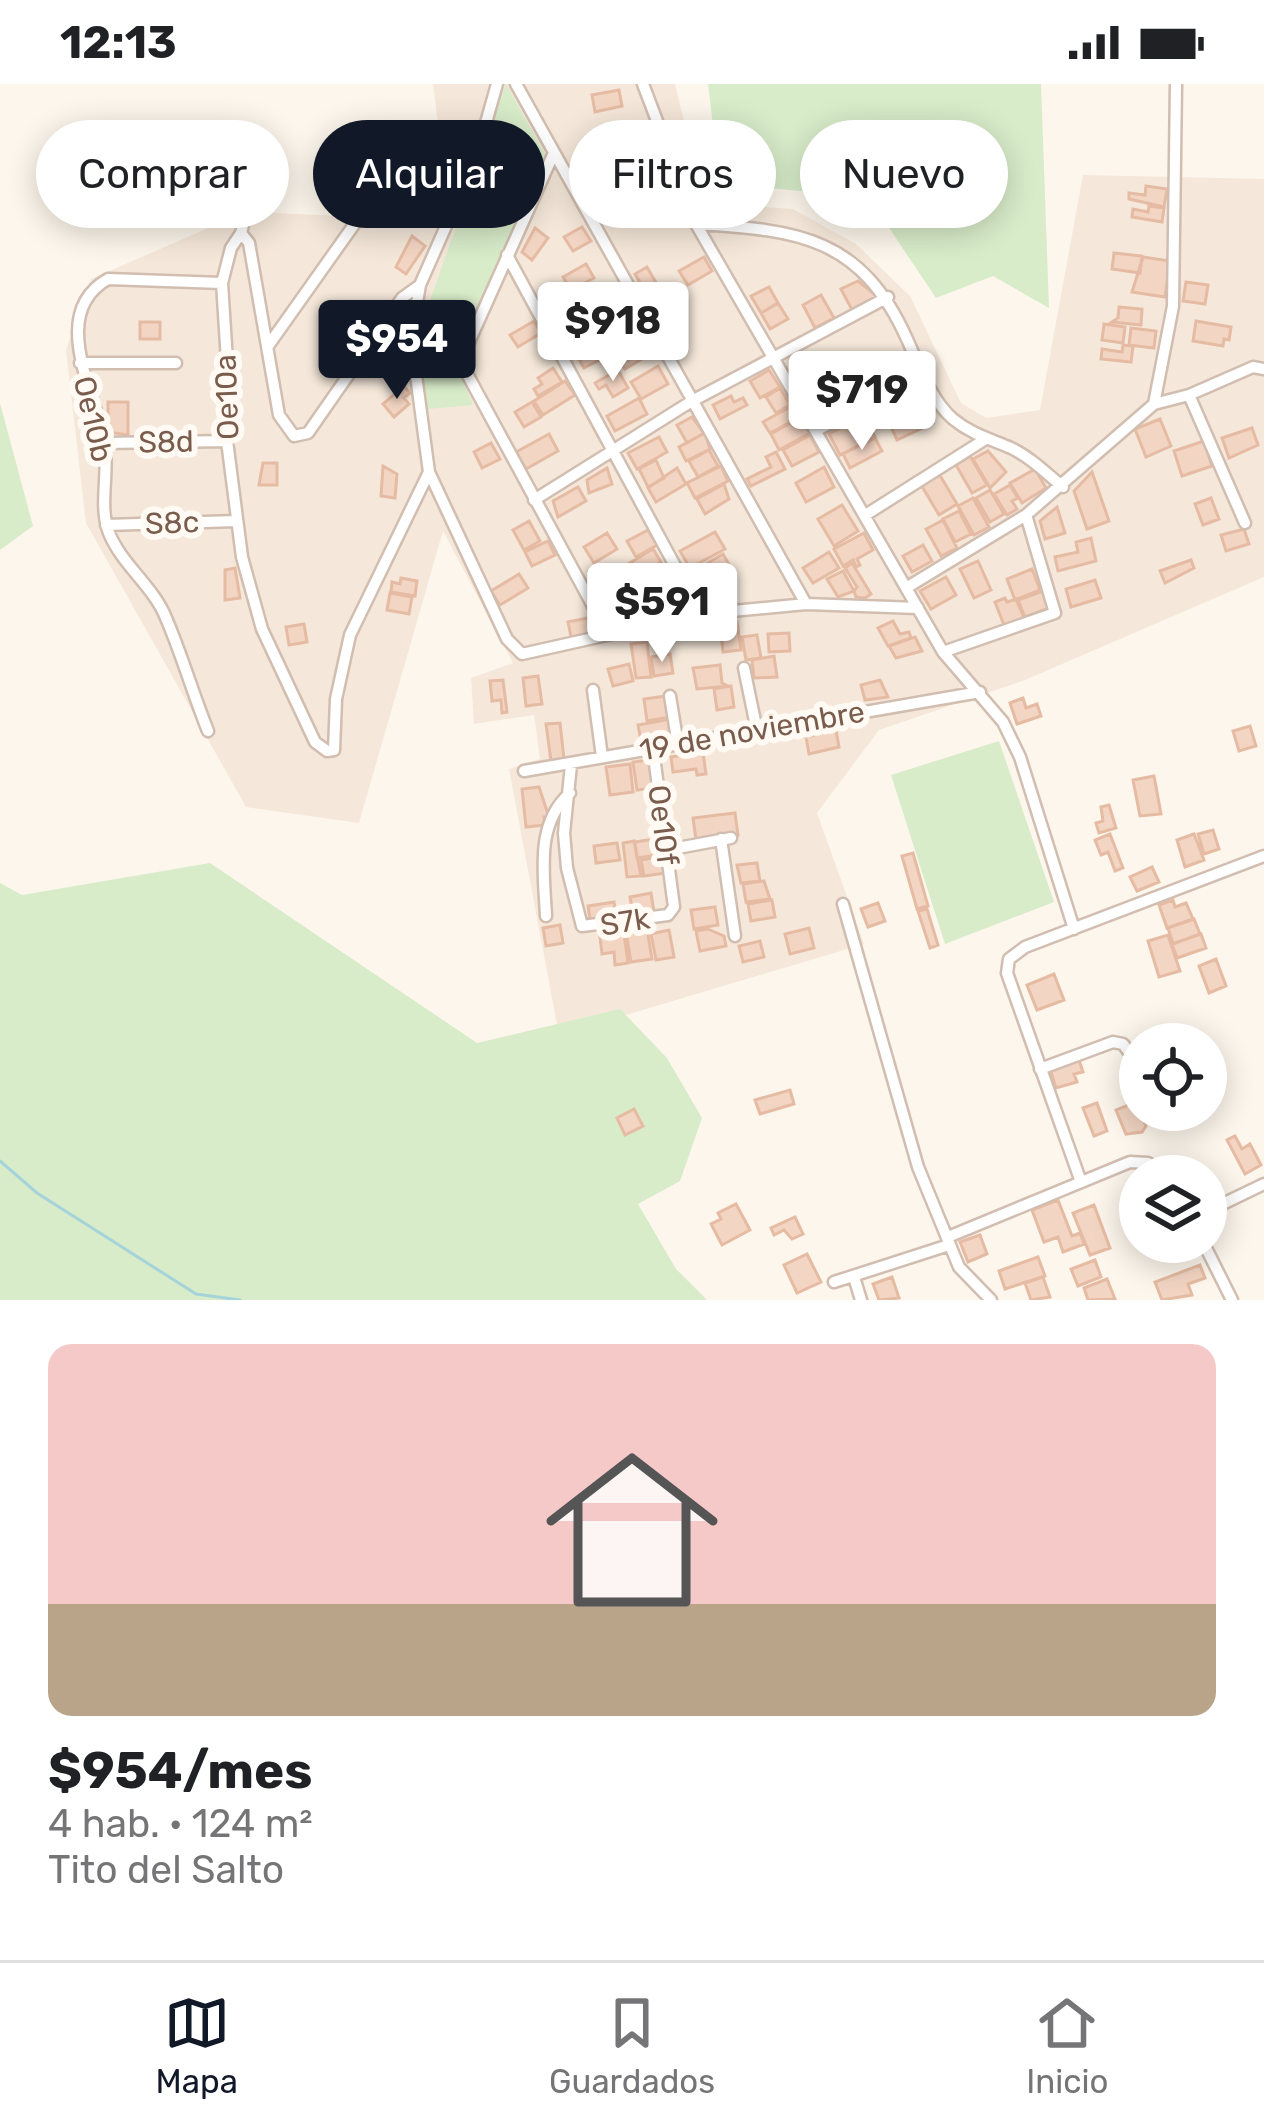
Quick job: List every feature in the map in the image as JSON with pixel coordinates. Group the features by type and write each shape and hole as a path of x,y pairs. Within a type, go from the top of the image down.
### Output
{"street":[{"path":"497,84 476,158 420,285 411,338 429,472 507,639 522,654 701,614 806,604 918,608"},
{"path":"516,84 806,604"},
{"path":"643,84 657,120"},
{"path":"1154,404 1173,307 1176,84"},
{"path":"553,155 466,350 465,370 607,632"},
{"path":"241,233 242,228"},
{"path":"268,346 352,228"},
{"path":"698,228 944,652 1003,722 1020,757 1074,928"},
{"path":"762,228 833,250 888,298 924,375 952,418 984,440 1026,457 1063,487"},
{"name":"Oe10a","path":"420,285 402,298 308,433 294,436 279,415 249,243 241,233 231,248 222,284 227,441 238,521 262,629 314,742 327,751 334,750 336,699 350,635 429,472"},
{"path":"507,255 701,614"},
{"name":"Oe10b","path":"208,731 165,614 125,562 106,525 105,443 76,346 82,310 94,286 108,278 222,284"},
{"path":"534,500 692,401 888,298"},
{"path":"80,363 176,363"},
{"path":"907,588 1026,515 1154,404 1253,367 1264,369"},
{"path":"817,430 924,375"},
{"path":"1189,394 1245,523"},
{"path":"867,514 984,440"},
{"name":"S8d","path":"105,443 227,441"},
{"path":"944,652 1055,613 1026,515"},
{"name":"S8c","path":"106,525 238,521"},
{"path":"745,668 757,731"},
{"path":"593,690 602,758"},
{"name":"19 de noviembre","path":"524,771 980,692"},
{"path":"670,696 678,745"},
{"name":"Oe10f","path":"653,749 674,902"},
{"path":"546,916 545,838 554,813 570,793 571,765"},
{"name":"S7k","path":"570,793 563,833 582,926 668,915 674,902"},
{"path":"667,850 726,838 735,936"},
{"path":"1081,1182 1006,965 1025,946 1264,856"},
{"path":"843,904 917,1167 959,1267 992,1300"},
{"path":"1040,1069 1119,1043"},
{"path":"833,1282 949,1241 1119,1166"},
{"path":"1227,1202 1264,1184"},
{"path":"1214,1263 1232,1300"},
{"path":"854,1277 861,1300"}],"shaded area":[{"path":"433,84 675,84 684,120 569,120 569,228 776,228 776,208 793,209 800,213 800,228 827,228 856,244 910,296 961,403 986,418 1040,410 1083,175 1264,179 1264,577 1025,680 879,730 817,813 864,944 559,1035 509,769 540,759 534,715 474,724 471,678 513,663 443,531 359,823 246,807 86,523 66,350 91,279 208,228 289,228 289,214 313,215 313,228 545,228 545,120 438,120"}],"green space":[{"path":"506,84 526,120 493,120"},
{"path":"708,84 1041,84 1049,308 993,276 936,298 889,228 1008,228 1008,120 800,120 800,191 776,189 776,120 712,120"},
{"path":"456,228 514,228 455,362 473,405 428,409 418,335"},
{"path":"0,403 33,526 0,550"},
{"path":"999,741 1054,902 945,944 891,775"},
{"path":"210,863 477,1043 620,1009 667,1058 702,1118 680,1181 638,1204 676,1269 707,1300 0,1300 0,883 22,895"}],"building":[{"path":"619,90 622,106 595,112 592,95"},
{"path":"1146,186 1167,189 1164,207 1129,199 1129,193 1145,195"},
{"path":"1149,206 1164,208 1162,222 1132,217 1133,209 1148,212"},
{"path":"535,228 548,238 532,260 522,252"},
{"path":"583,228 591,241 573,251 564,237"},
{"path":"412,236 425,246 406,274 396,267"},
{"path":"1114,253 1142,256 1140,273 1112,269"},
{"path":"704,257 712,271 688,285 679,271"},
{"path":"1143,257 1170,261 1165,297 1132,292"},
{"path":"586,264 594,278 571,290 563,277"},
{"path":"647,267 659,288 647,295 635,274"},
{"path":"858,281 878,297 852,310 841,289"},
{"path":"1186,282 1208,285 1205,304 1183,301"},
{"path":"769,287 778,303 761,313 751,296"},
{"path":"578,289 587,304 563,313 556,302"},
{"path":"619,295 625,305 597,321 588,306"},
{"path":"821,295 834,318 815,328 803,305"},
{"path":"778,303 788,319 770,329 761,313"},
{"path":"1119,307 1142,309 1141,325 1112,322 1118,318"},
{"path":"593,319 596,337 579,347 571,333"},
{"path":"534,321 541,333 518,347 510,335"},
{"path":"1196,321 1231,327 1229,340 1224,339 1223,346 1193,341"},
{"path":"140,322 160,322 160,339 140,339"},
{"path":"1104,324 1125,327 1123,343 1102,340"},
{"path":"1131,328 1156,331 1154,348 1129,345"},
{"path":"643,335 654,352 625,369 614,352"},
{"path":"600,338 606,349 600,353 603,358 584,368 575,352"},
{"path":"1123,345 1133,346 1131,362 1101,359 1102,349 1122,352"},
{"path":"658,366 668,384 641,399 631,382"},
{"path":"553,368 562,382 538,396 534,389 542,384 538,378"},
{"path":"618,370 628,388 613,397 606,385 599,389 595,383"},
{"path":"769,370 780,387 760,398 750,381"},
{"path":"565,381 575,395 543,415 534,401"},
{"path":"404,386 410,393 404,398 409,404 394,417 383,404"},
{"path":"916,387 933,423 897,440 880,403"},
{"path":"780,388 790,405 776,413 766,397"},
{"path":"832,393 844,414 824,425 812,404"},
{"path":"731,396 734,402 743,398 747,405 720,419 713,405"},
{"path":"639,398 647,414 615,431 607,416"},
{"path":"108,402 128,402 128,435 108,432"},
{"path":"532,402 541,417 524,427 515,412"},
{"path":"792,406 798,418 770,433 763,422"},
{"path":"692,417 704,433 687,443 677,425"},
{"path":"801,417 810,433 779,450 771,434"},
{"path":"858,419 875,437 840,455 829,434"},
{"path":"1160,419 1171,446 1146,457 1135,429"},
{"path":"1252,428 1258,445 1229,458 1222,438"},
{"path":"705,433 710,449 686,461 679,447"},
{"path":"549,434 558,451 526,469 516,452"},
{"path":"810,435 819,452 792,466 783,450"},
{"path":"659,437 667,452 637,469 628,453"},
{"path":"875,438 882,451 850,468 843,454"},
{"path":"1204,441 1212,466 1182,476 1174,451"},
{"path":"491,443 500,459 482,468 474,452"},
{"path":"709,450 718,466 698,477 689,461"},
{"path":"988,451 1006,472 990,488 973,459"},
{"path":"776,452 785,469 751,486 747,479 771,467 766,457"},
{"path":"970,456 987,485 972,493 956,465"},
{"path":"656,460 664,478 648,487 639,469"},
{"path":"263,463 277,463 277,485 259,485"},
{"path":"383,466 397,474 395,498 381,496"},
{"path":"721,466 728,481 695,498 687,483"},
{"path":"824,467 834,487 806,502 796,483"},
{"path":"607,468 612,484 589,493 587,480"},
{"path":"677,468 686,484 656,502 648,488"},
{"path":"1035,469 1046,488 1022,503 1010,483"},
{"path":"938,472 957,504 939,515 920,483"},
{"path":"1092,472 1109,521 1087,529 1074,491"},
{"path":"724,484 729,499 705,514 697,499"},
{"path":"1010,485 1018,498 1012,501 1017,509 1007,515 994,494"},
{"path":"578,487 586,501 558,517 553,501"},
{"path":"990,490 1004,514 990,522 976,498"},
{"path":"973,498 989,527 974,535 958,506"},
{"path":"1211,498 1219,519 1203,525 1195,504"},
{"path":"842,505 858,531 834,546 818,519"},
{"path":"1057,507 1065,533 1045,539 1040,521"},
{"path":"959,511 971,534 955,542 943,519"},
{"path":"943,520 957,548 941,556 926,529"},
{"path":"529,521 540,541 524,550 513,530"},
{"path":"1244,529 1249,544 1226,551 1221,535"},
{"path":"648,530 657,545 636,557 627,541"},
{"path":"715,532 725,549 690,568 680,551"},
{"path":"607,533 617,549 594,563 584,547"},
{"path":"864,533 873,550 857,559 860,565 856,567 853,560 843,566 834,549"},
{"path":"1091,538 1096,561 1058,571 1055,557 1078,552 1076,542"},
{"path":"548,541 555,555 532,566 525,552"},
{"path":"923,545 932,561 912,572 903,556"},
{"path":"653,549 661,562 636,577 628,564"},
{"path":"829,552 839,568 813,583 803,568"},
{"path":"723,554 731,568 702,585 694,571"},
{"path":"1191,560 1194,568 1165,583 1160,571"},
{"path":"978,561 991,590 974,598 960,569"},
{"path":"852,563 871,594 865,598 856,597 857,587 845,568"},
{"path":"235,568 240,598 225,600 225,570"},
{"path":"1032,569 1040,590 1015,600 1007,579"},
{"path":"843,571 854,591 838,597 827,579"},
{"path":"519,574 528,588 500,605 491,591"},
{"path":"946,577 956,595 931,609 920,591"},
{"path":"401,578 417,581 415,596 391,592 392,582 400,584"},
{"path":"1095,580 1101,598 1071,607 1066,589"},
{"path":"1043,591 1049,608 1025,617 1018,600"},
{"path":"390,593 412,597 409,614 387,610"},
{"path":"1005,598 1007,602 1016,599 1024,618 1004,625 995,602"},
{"path":"588,618 592,633 571,637 568,622"},
{"path":"893,621 900,634 909,632 911,638 888,646 878,628"},
{"path":"737,622 741,650 723,652 720,624"},
{"path":"304,624 307,642 289,645 286,627"},
{"path":"789,633 790,651 769,652 768,634"},
{"path":"757,635 761,658 746,660 742,637"},
{"path":"915,637 922,651 896,658 889,646"},
{"path":"647,642 651,677 636,678 631,644"},
{"path":"670,654 673,673 654,676 651,657"},
{"path":"774,656 777,677 754,678 752,660"},
{"path":"629,664 633,681 613,686 608,669"},
{"path":"720,665 722,683 728,686 697,689 693,668"},
{"path":"538,676 542,704 526,706 523,678"},
{"path":"503,680 507,712 502,713 501,700 492,701 490,681"},
{"path":"880,680 888,697 865,700 861,685"},
{"path":"731,686 734,707 717,710 714,689"},
{"path":"666,696 670,717 647,721 644,699"},
{"path":"1023,698 1026,708 1037,704 1041,716 1017,724 1010,703"},
{"path":"670,719 674,740 642,746 638,725"},
{"path":"560,723 564,759 551,761 546,724"},
{"path":"1250,726 1256,746 1239,751 1233,731"},
{"path":"836,730 839,747 809,754 806,737"},
{"path":"703,752 706,774 697,775 696,769 673,772 671,757"},
{"path":"649,760 653,788 637,790 633,762"},
{"path":"630,764 633,792 610,795 606,767"},
{"path":"1154,776 1161,814 1140,816 1133,780"},
{"path":"539,787 549,817 544,817 545,825 526,827 522,789"},
{"path":"1109,805 1116,828 1099,833 1096,823 1103,821 1101,807"},
{"path":"735,813 738,835 696,840 693,818"},
{"path":"1213,830 1219,849 1204,854 1198,834"},
{"path":"1110,834 1123,868 1115,871 1108,852 1101,855 1095,840"},
{"path":"1194,834 1204,860 1185,867 1177,840"},
{"path":"661,838 664,854 637,858 635,842"},
{"path":"634,841 641,876 627,877 623,843"},
{"path":"617,843 620,860 596,863 594,846"},
{"path":"913,853 928,906 917,909 902,856"},
{"path":"663,856 666,873 644,876 641,860"},
{"path":"757,863 760,881 741,883 737,865"},
{"path":"1152,867 1159,882 1137,891 1130,877"},
{"path":"764,881 770,899 746,902 743,884"},
{"path":"651,893 654,912 633,915 630,897"},
{"path":"772,900 775,917 751,921 748,904"},
{"path":"1173,900 1175,907 1186,903 1193,919 1167,928 1159,905"},
{"path":"614,902 617,922 591,926 588,906"},
{"path":"878,903 885,921 868,927 861,909"},
{"path":"715,907 718,925 694,929 691,910"},
{"path":"927,909 938,945 930,948 918,911"},
{"path":"1194,919 1200,934 1173,944 1168,928"},
{"path":"560,925 563,943 546,946 543,928"},
{"path":"809,928 814,948 790,954 785,934"},
{"path":"647,929 652,959 631,962 626,932"},
{"path":"708,929 724,936 726,946 700,951 696,931"},
{"path":"669,930 674,957 656,960 651,934"},
{"path":"624,934 628,963 615,965 614,952 602,954 600,937"},
{"path":"1201,934 1206,948 1177,958 1172,944"},
{"path":"1168,935 1180,971 1159,977 1148,941"},
{"path":"760,941 764,957 743,962 739,946"},
{"path":"1216,959 1226,986 1209,993 1199,966"},
{"path":"1054,974 1064,1000 1037,1010 1027,985"},
{"path":"1079,1060 1083,1072 1074,1074 1077,1082 1056,1088 1050,1069"},
{"path":"790,1090 794,1104 760,1114 755,1100"},
{"path":"1097,1103 1107,1131 1094,1136 1083,1108"},
{"path":"634,1109 643,1126 625,1135 617,1118"},
{"path":"1235,1136 1242,1149 1250,1144 1261,1165 1245,1174 1227,1140"},
{"path":"1058,1200 1072,1236 1080,1233 1084,1244 1063,1252 1058,1237 1044,1242 1032,1210"},
{"path":"736,1204 750,1230 722,1245 711,1224 721,1219 718,1213"},
{"path":"1094,1205 1110,1248 1090,1255 1073,1213"},
{"path":"795,1217 803,1234 792,1239 784,1230 774,1235 771,1228"},
{"path":"980,1235 987,1254 968,1262 960,1242"},
{"path":"807,1254 821,1282 797,1293 784,1265"},
{"path":"1038,1257 1045,1276 1005,1289 999,1271"},
{"path":"1095,1260 1101,1277 1078,1286 1071,1269"},
{"path":"1200,1265 1205,1278 1188,1284 1192,1295 1162,1300 1155,1282"},
{"path":"892,1277 899,1298 879,1300 873,1284"},
{"path":"1043,1277 1050,1297 1031,1300 1025,1283"},
{"path":"1107,1279 1115,1299 1088,1300 1084,1288"}],"waterway":[{"path":"0,1161 37,1193 196,1294 240,1300"}]}
